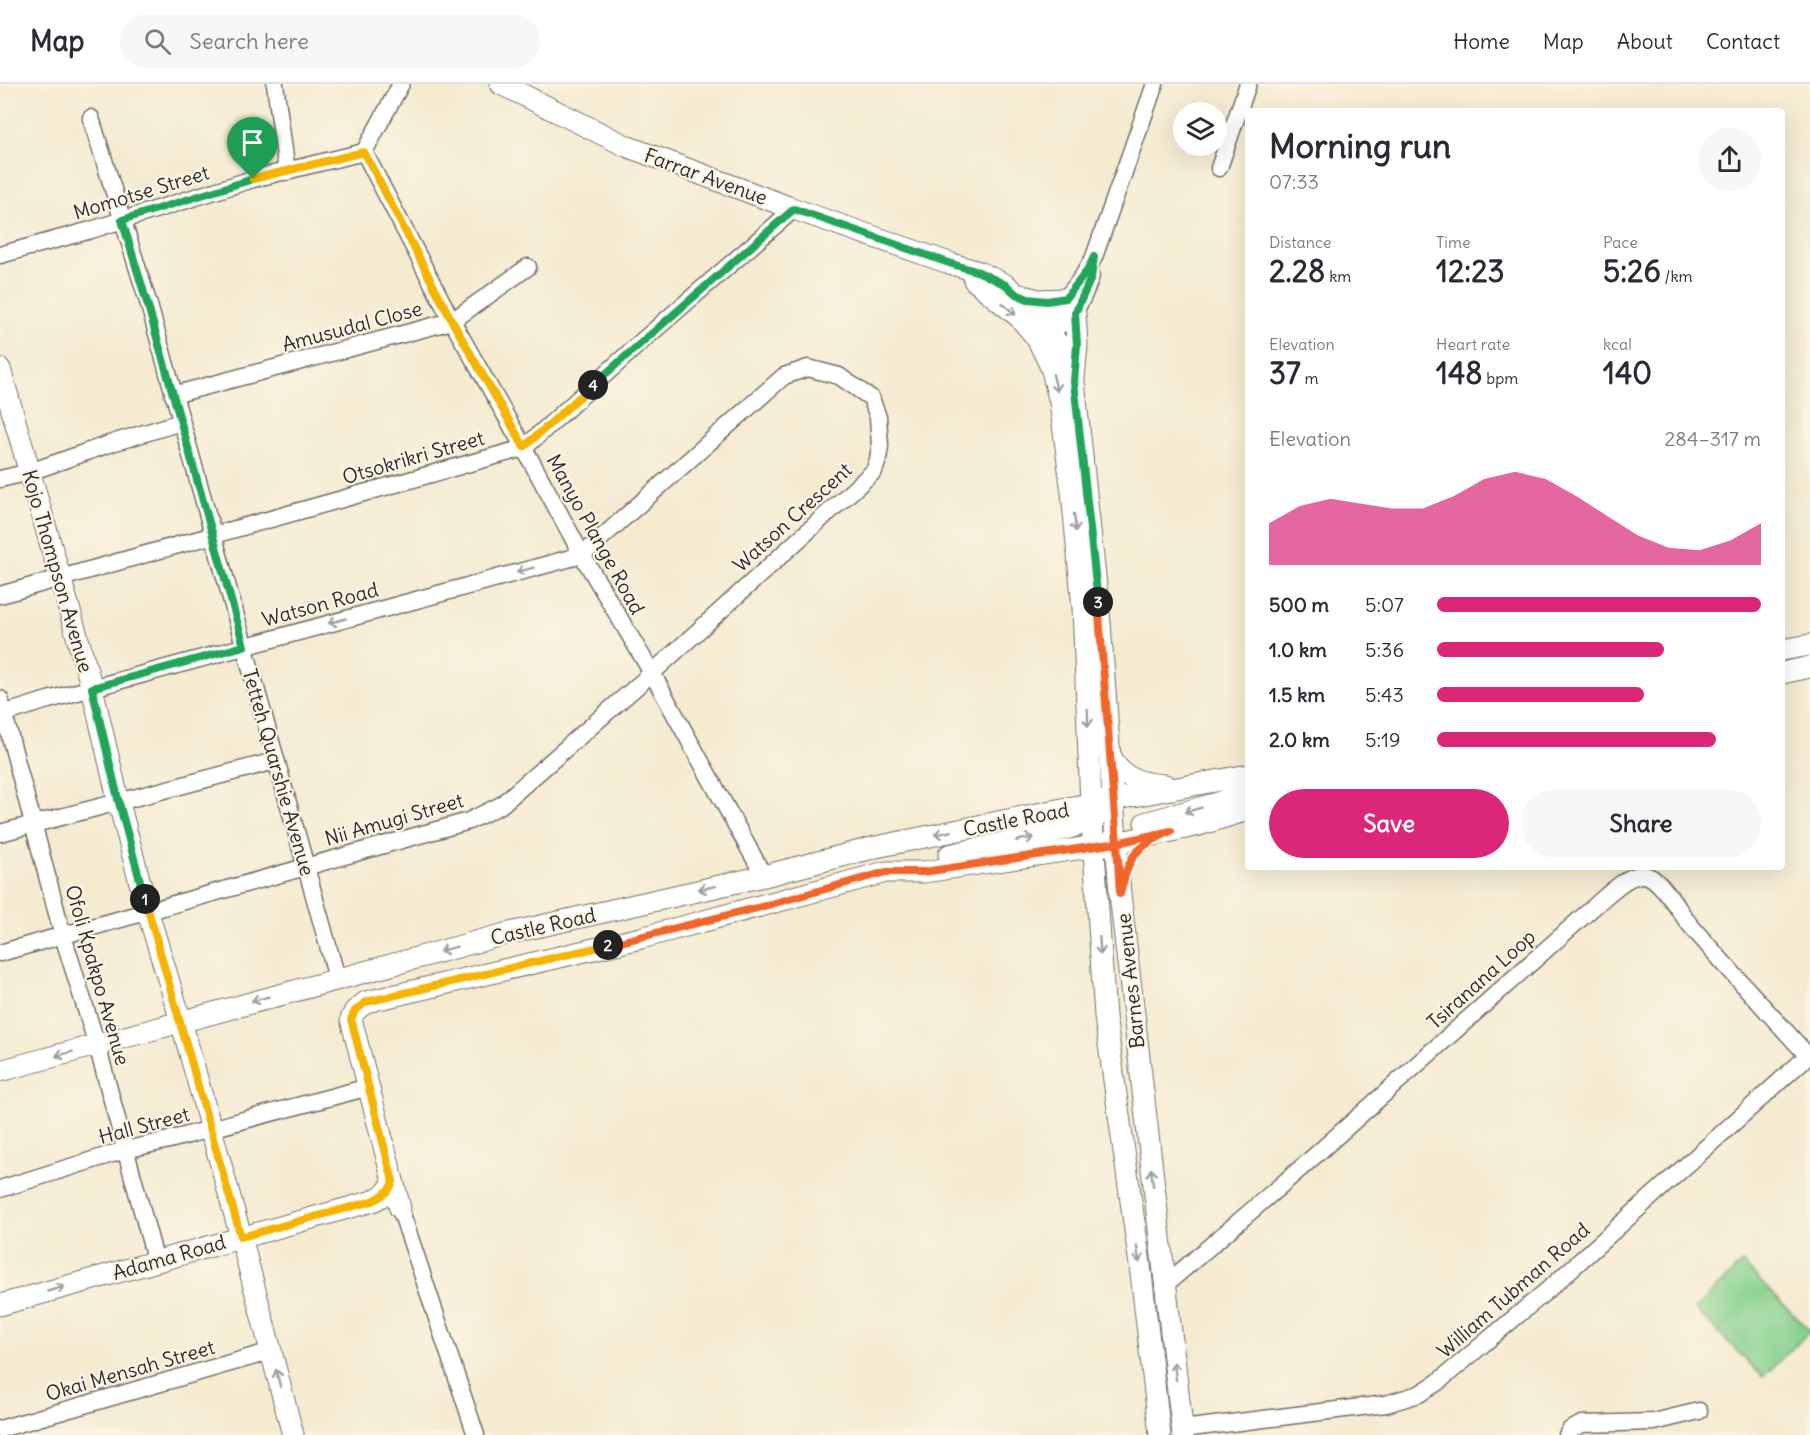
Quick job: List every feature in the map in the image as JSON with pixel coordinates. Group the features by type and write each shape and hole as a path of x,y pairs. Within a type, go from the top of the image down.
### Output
{"main road":[{"name":"Farrar Avenue","path":"501,84 626,146 794,209 992,277 1016,294"},
{"name":"Farrar Avenue","path":"952,264 1040,330"},
{"path":"1016,294 1071,306 1077,345 1074,382"},
{"name":"Barnes Avenue","path":"1016,294 1040,330 1056,382 1066,444 1083,608 1089,761 1099,810 1110,838 1120,894 1183,1432"},
{"name":"Barnes Avenue","path":"1040,330 1058,344 1074,382 1098,601 1109,750 1099,810 1110,838 1097,888 1105,1016 1109,1058 1140,1265 1160,1435"},
{"name":"Kojo Thompson Avenue","path":"0,369 92,688 148,912 241,1237 293,1435"},
{"path":"1785,649 1810,645"},
{"path":"1785,672 1810,667"},
{"path":"1785,680 1810,678"},
{"path":"1109,750 1117,768 1125,776 1155,784 1186,787"},
{"path":"1062,809 1074,801 1086,781 1089,761"},
{"name":"Castle Road","path":"0,1071 505,934 764,876 876,847 1062,809 1099,810 1186,787 1245,776"},
{"path":"1110,838 1245,792"},
{"path":"886,872 912,863 1042,835 1099,810"},
{"name":"Castle Road","path":"369,1087 351,1019 355,1011 366,1002 641,938 886,872 924,872 1058,852 1110,838 1171,831 1224,819 1245,811"},
{"path":"1120,894 1133,855 1147,843 1171,831"},
{"path":"1058,852 1083,867 1097,888"},
{"path":"505,934 513,967"},
{"path":"369,1087 400,1208"},
{"name":"Adama Road","path":"0,1305 373,1201 391,1188 393,1181"},
{"name":"Adama Road","path":"373,1201 388,1203 400,1208"}],"street":[{"path":"275,84 287,172"},
{"path":"364,152 401,84"},
{"path":"1040,330 1071,306 1094,257 1155,84"},
{"path":"1219,168 1248,84"},
{"name":"Tetteh Quarshie Avenue","path":"91,118 148,306 337,978"},
{"name":"Momotse Street","path":"0,255 91,230 253,179 364,152"},
{"name":"Manyo Plange Road","path":"364,152 452,321 582,555 652,673 764,876"},
{"name":"Otsokrikri Street","path":"0,595 524,447 794,209"},
{"name":"Amusudal Close","path":"173,395 452,321 528,267"},
{"name":"Watson Crescent","path":"582,555 784,376 808,368 838,376 871,398 878,417 880,446 874,471 652,673"},
{"path":"0,479 30,472 181,422"},
{"name":"Watson Road","path":"1,709 92,688 582,555"},
{"name":"Nii Amugi Street","path":"0,953 469,821 501,805 652,673"},
{"name":"Ofoli Kpakpo Avenue","path":"1,709 156,1262"},
{"path":"0,833 275,761"},
{"name":"Tsiranana Loop","path":"1165,1285 1628,879 1641,875 1651,877 1690,925 1809,1055"},
{"name":"William Tubman Road","path":"1183,1432 1386,1404 1419,1394 1438,1382 1550,1288 1809,1055"},
{"name":"Hall Street","path":"0,1189 125,1150 369,1087"},
{"path":"400,1208 476,1435"},
{"name":"Okai Mensah Street","path":"0,1429 272,1351"},
{"path":"1568,1435 1570,1430 1582,1424 1654,1422 1699,1411"}],"green space":[{"path":"1742,1263 1810,1331 1763,1377 1695,1309"}],"route":[{"path":"253,179 122,220 244,646 92,688 148,912 241,1237 373,1201 391,1188 393,1181 351,1019 355,1011 366,1002 641,938 886,872 924,872 1117,843 1120,894 1133,855 1147,843 1171,831 1117,843 1100,623 1074,382 1077,345 1075,313 1091,278 1094,257 1077,286 1066,298 1047,301 1028,299 1016,294 992,277 794,209 524,447 452,321 364,152 253,179"}]}
